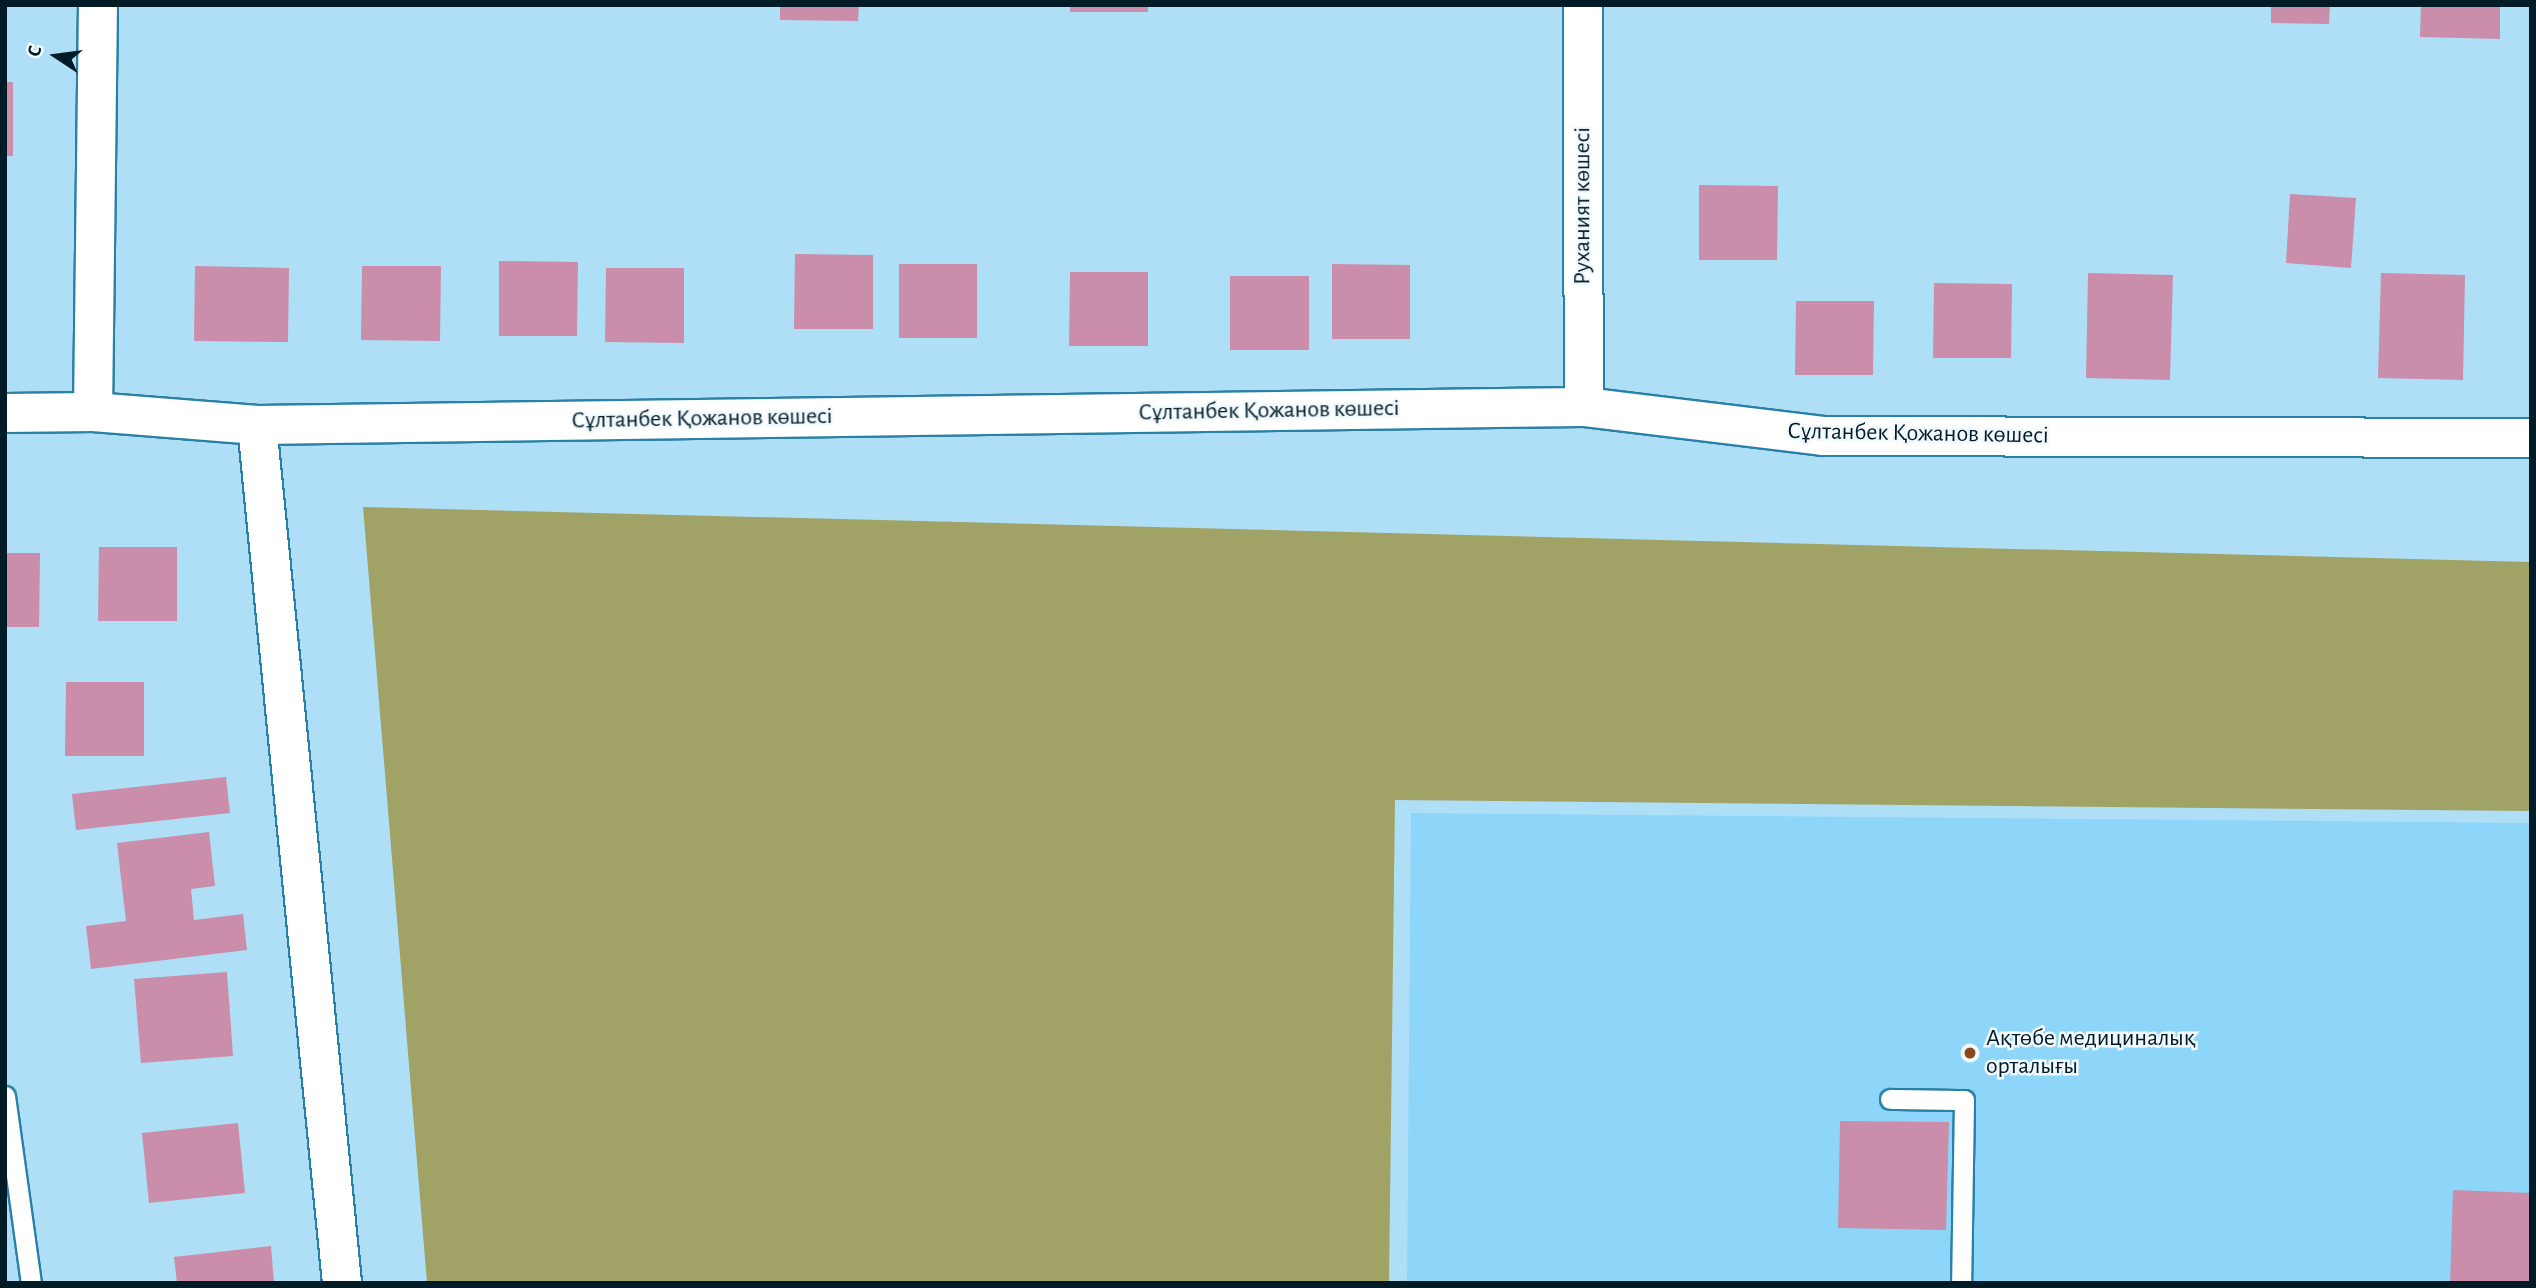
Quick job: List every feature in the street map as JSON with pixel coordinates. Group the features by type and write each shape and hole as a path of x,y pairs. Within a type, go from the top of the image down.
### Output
{"street":[{"path":"93,412 98,5"},
{"name":"Руханият көшесі","path":"1583,5 1584,407"},
{"name":"Сұлтанбек Қожанов көшесі","path":"5,413 93,412 257,425 1584,407 1822,436 2531,438"},
{"path":"257,425 342,1283"}],"lane":[{"path":"5,1096 31,1283"},
{"path":"1890,1099 1964,1100 1961,1283"}],"shaded area":[{"name":"Ақтөбе медициналық орталығы","path":"1411,813 2531,823 2531,1283 1407,1283"}],"green space":[{"path":"363,507 2531,562 2531,811 1395,800 1389,1283 427,1283"}],"building":[{"path":"780,5 859,5 858,21 780,20"},
{"path":"1070,5 1148,5 1148,12 1070,12"},
{"path":"2271,5 2330,5 2329,24 2271,23"},
{"path":"2421,5 2500,5 2500,39 2420,37"},
{"path":"5,82 13,82 13,156 5,156"},
{"path":"1699,185 1778,186 1777,260 1699,260"},
{"path":"2290,194 2356,198 2351,268 2286,263"},
{"path":"795,254 873,255 873,329 794,329"},
{"path":"499,261 578,262 577,336 499,336"},
{"path":"899,264 977,264 977,338 899,338"},
{"path":"1332,264 1410,265 1410,339 1332,339"},
{"path":"195,266 289,268 288,342 194,341"},
{"path":"362,266 441,266 440,341 361,340"},
{"path":"606,268 684,268 684,343 605,342"},
{"path":"1070,272 1148,272 1148,346 1069,346"},
{"path":"2088,273 2173,275 2170,380 2086,378"},
{"path":"2381,273 2465,275 2463,380 2378,378"},
{"path":"1230,276 1309,276 1309,350 1230,350"},
{"path":"1934,283 2012,284 2011,358 1933,358"},
{"path":"1796,301 1874,301 1873,375 1795,375"},
{"path":"99,547 177,547 177,621 98,621"},
{"path":"5,553 40,553 39,627 5,627"},
{"path":"66,682 144,682 144,756 65,756"},
{"path":"226,777 230,813 76,830 72,794"},
{"path":"209,832 215,886 191,889 194,920 243,914 247,950 91,969 86,926 126,921 117,843"},
{"path":"227,972 233,1056 141,1063 134,979"},
{"path":"1840,1121 1949,1122 1946,1230 1838,1228"},
{"path":"238,1123 245,1193 149,1203 142,1133"},
{"path":"2453,1190 2531,1193 2531,1283 2450,1283"},
{"path":"271,1246 274,1283 177,1283 174,1257"}],"place":[{"name":"Ақтөбе медициналық орталығы","path":"1970,1053"}]}
